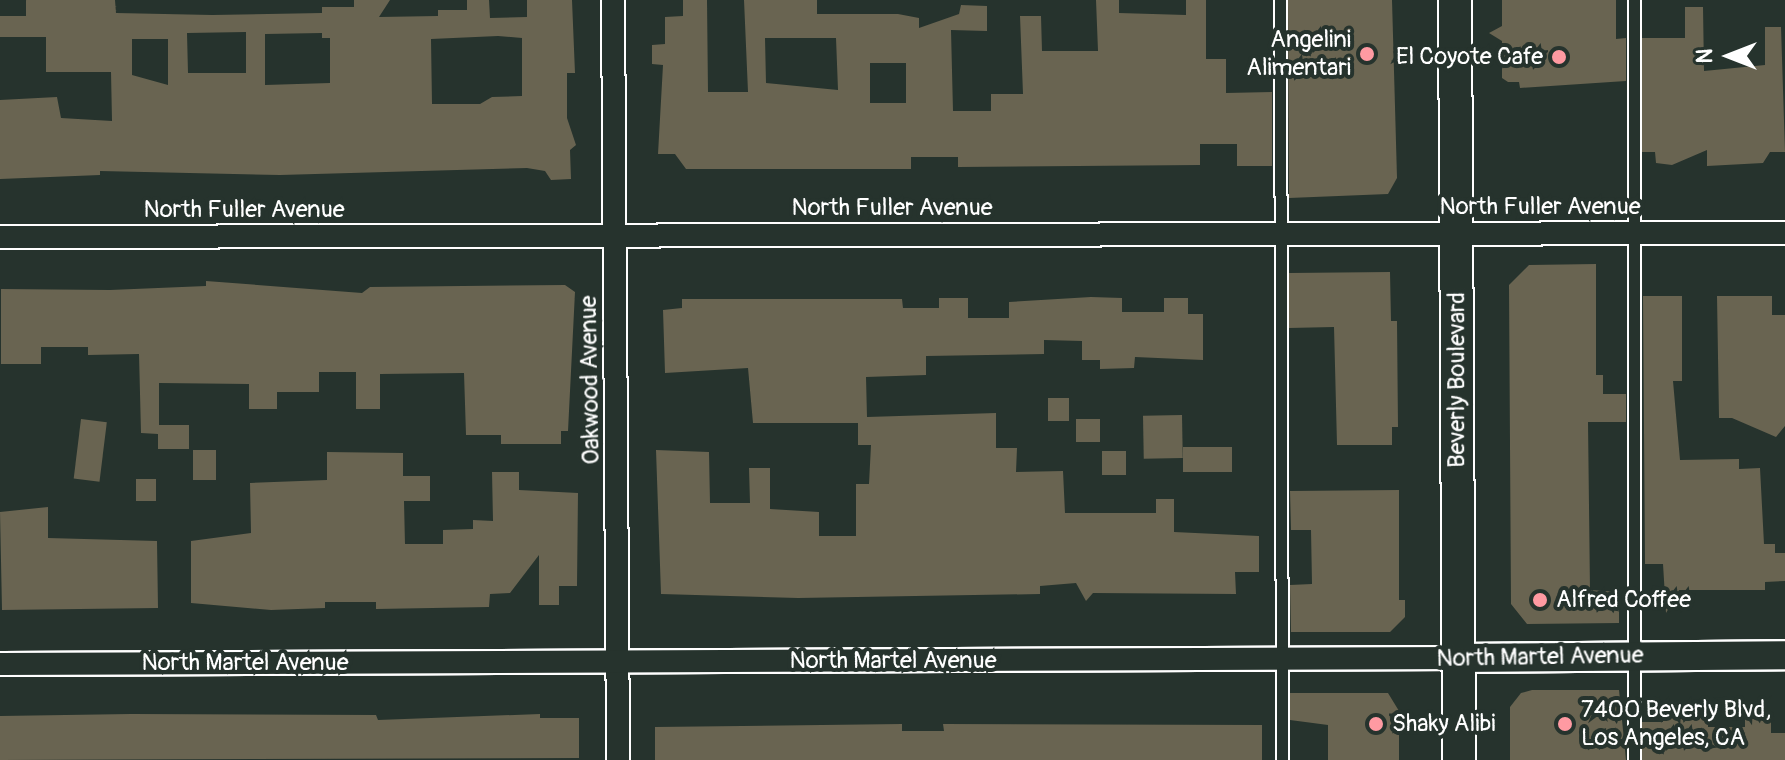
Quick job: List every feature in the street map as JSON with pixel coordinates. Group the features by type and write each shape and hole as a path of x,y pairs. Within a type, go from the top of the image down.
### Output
{"main road":[{"name":"Beverly Boulevard","path":"1455,0 1459,760"}],"street":[{"name":"Oakwood Avenue","path":"613,0 618,760"},
{"name":"North Fuller Avenue","path":"0,237 1785,233"},
{"name":"North Martel Avenue","path":"0,664 1785,655"}],"lane":[{"path":"1280,0 1282,760"},
{"path":"1634,0 1634,760"}],"building":[{"path":"26,0 115,0 116,13 212,15 322,13 322,7 354,7 354,0 390,0 379,17 438,16 438,10 467,10 467,0 489,0 490,18 527,17 527,0 572,0 575,73 567,73 567,118 576,145 570,150 571,179 551,180 545,171 527,168 280,175 100,171 100,175 0,179 0,100 57,97 61,118 112,121 111,72 46,72 46,37 0,37 0,16 26,16","holes":["246,32 246,73 188,73 187,33","322,33 322,38 330,38 330,83 265,85 265,34","522,38 522,96 492,97 480,104 432,104 431,39","132,39 168,39 168,85 132,75"]},
{"path":"683,0 707,0 708,92 748,92 744,0 817,0 817,14 898,14 919,18 919,28 959,14 961,5 987,6 987,31 951,30 953,111 991,111 991,94 1023,94 1020,16 1041,16 1042,51 1098,51 1096,0 1119,0 1119,13 1186,15 1186,0 1206,0 1206,59 1226,59 1226,93 1272,92 1272,166 1237,166 1237,144 1200,144 1200,165 958,167 958,157 911,157 911,169 686,169 675,154 658,154 663,65 652,64 652,45 665,44 665,17 683,16","holes":["765,38 836,38 838,90 766,83","870,63 906,63 906,103 870,103"]},
{"path":"1288,0 1392,0 1397,178 1388,194 1289,198"},
{"name":"El Coyote Cafe","path":"1502,0 1616,0 1616,39 1626,38 1626,81 1520,88 1519,82 1508,82 1502,78 1502,41 1489,33 1502,26"},
{"path":"1685,7 1703,7 1704,71 1765,65 1765,27 1781,27 1785,152 1770,152 1763,163 1707,166 1707,150 1672,165 1656,163 1655,152 1642,152 1642,38 1685,38"},
{"path":"1596,264 1596,375 1603,375 1603,394 1626,394 1626,422 1588,422 1590,590 1619,592 1619,623 1527,624 1511,604 1509,285 1529,265"},
{"path":"1390,272 1391,321 1397,321 1398,427 1392,427 1392,445 1337,445 1334,327 1289,328 1289,273"},
{"path":"206,281 362,293 370,287 565,285 575,292 568,431 561,431 561,444 501,444 501,435 466,435 464,373 380,374 380,409 356,409 356,372 319,372 319,392 277,392 277,409 249,409 249,384 159,383 159,425 189,425 189,449 158,449 158,434 141,433 139,354 88,355 88,347 41,347 41,364 1,364 1,289 110,290 206,286"},
{"path":"1643,296 1682,296 1682,381 1673,381 1680,460 1739,459 1739,469 1760,468 1764,544 1775,544 1775,553 1785,553 1785,581 1765,582 1765,590 1679,590 1666,613 1663,564 1645,564"},
{"path":"1717,296 1772,296 1772,315 1785,315 1785,426 1776,437 1732,418 1719,418"},
{"path":"939,298 968,298 968,318 1009,318 1009,302 1122,298 1122,312 1164,312 1164,298 1188,298 1188,314 1203,314 1203,360 1135,357 1134,368 1100,369 1100,360 1082,360 1082,341 1044,340 1044,354 926,356 926,375 866,377 867,417 996,413 996,448 1017,448 1016,472 1063,471 1065,513 1156,513 1156,499 1174,499 1174,532 1259,536 1259,572 1235,572 1236,594 1093,593 1086,601 1076,583 1040,586 1040,594 798,598 661,594 656,450 709,452 710,503 750,503 749,468 770,468 770,509 819,512 819,536 856,536 856,484 869,484 871,445 858,445 858,423 753,423 748,368 665,373 663,310 682,308 682,299 902,299 903,308 939,308"},
{"path":"1048,398 1069,398 1069,421 1048,421"},
{"path":"1182,415 1183,458 1144,459 1143,416"},
{"path":"81,419 107,422 99,482 74,479"},
{"path":"1076,419 1100,419 1100,442 1076,442"},
{"path":"1183,447 1232,447 1232,472 1183,472"},
{"path":"193,450 216,450 216,480 193,480"},
{"path":"1102,451 1126,451 1126,475 1102,475"},
{"path":"327,452 403,453 403,476 430,476 430,501 404,501 405,544 443,544 443,530 473,529 473,520 493,521 492,472 519,472 519,490 578,493 577,586 559,586 559,605 539,605 539,555 510,593 490,594 489,607 376,609 376,602 325,602 325,608 271,610 191,603 191,541 251,533 250,483 327,480"},
{"path":"136,479 156,479 156,501 136,501"},
{"path":"1399,490 1399,600 1405,600 1405,617 1390,632 1291,632 1290,585 1312,584 1311,530 1291,530 1290,491"},
{"path":"48,507 48,538 157,541 158,608 2,610 0,512"},
{"name":"7400 Beverly Blvd, Los Angeles, CA","path":"1532,690 1619,690 1626,760 1510,760 1510,707 1521,693"},
{"path":"1290,693 1388,693 1399,711 1399,760 1328,760 1328,725 1290,720"},
{"path":"540,714 540,718 579,718 579,758 0,760 0,716 376,715 378,720"},
{"path":"1663,717 1708,718 1708,727 1745,727 1745,718 1771,718 1771,733 1785,733 1785,760 1642,760 1642,722 1663,722"},
{"path":"902,724 902,731 944,731 943,724 1262,725 1262,760 655,760 655,727"}],"place":[{"name":"Angelini Alimentari","path":"1367,54"},
{"name":"El Coyote Cafe","path":"1559,57"},
{"name":"Alfred Coffee","path":"1540,600"},
{"name":"Shaky Alibi","path":"1376,724"},
{"name":"7400 Beverly Blvd, Los Angeles, CA","path":"1565,724"}]}
